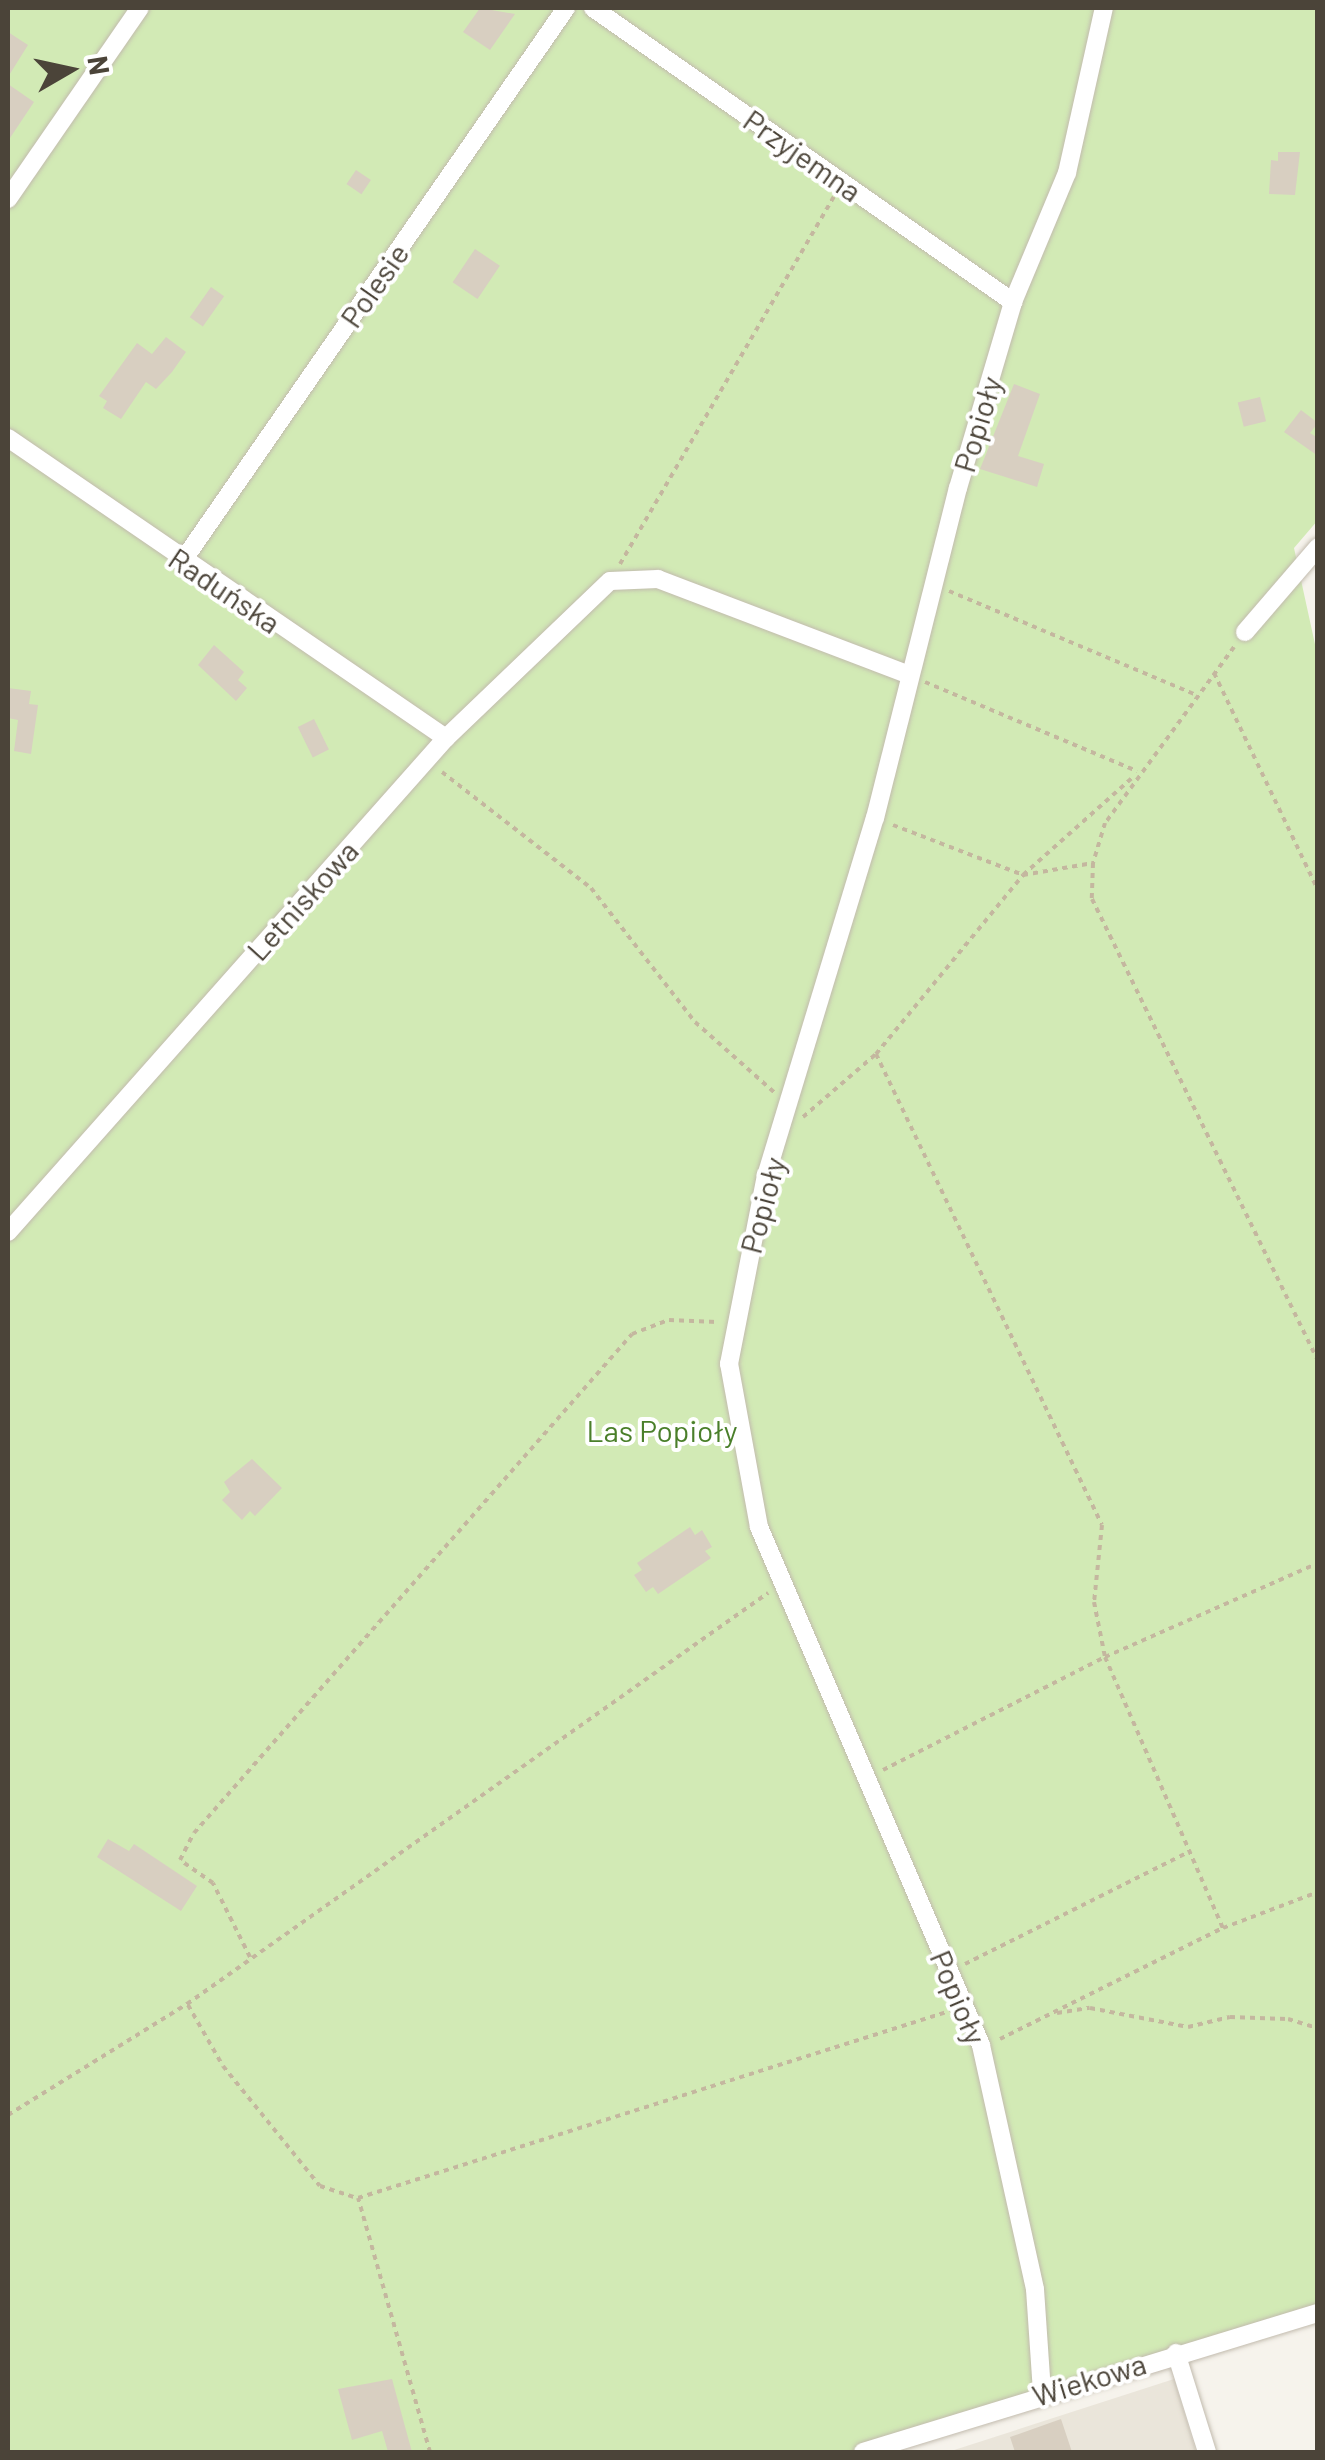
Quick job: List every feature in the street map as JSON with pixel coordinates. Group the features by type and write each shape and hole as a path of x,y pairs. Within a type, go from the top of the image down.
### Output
{"street":[{"path":"8,199 140,8"},
{"name":"Polesie","path":"182,562 566,8"},
{"name":"Przyjemna","path":"593,8 1014,302"},
{"name":"Popioły","path":"1042,2392 1035,2290 981,2044 759,1527 740,1448 729,1364 732,1323 780,1136 875,818 910,676 1014,302 1067,174 1104,8"},
{"name":"Raduńska","path":"8,438 182,562 446,738"},
{"path":"1245,632 1318,547"},
{"path":"610,581 658,579 910,676"},
{"name":"Letniskowa","path":"8,1232 446,738 610,581"},
{"name":"Wiekowa","path":"863,2452 1042,2392 1318,2313"},
{"path":"1176,2354 1206,2452"}],"path":[{"path":"610,581 842,183"},
{"path":"936,586 1197,694"},
{"path":"1245,632 1139,772 1105,824 1093,863 1092,899 1318,1361"},
{"path":"1214,673 1318,890"},
{"path":"910,676 1139,772"},
{"path":"426,760 591,888 694,1022 790,1106"},
{"path":"780,1136 876,1054 1023,875 1139,772"},
{"path":"875,818 1023,875 1093,863"},
{"path":"876,1054 1102,1524 1094,1602 1105,1657 1222,1928"},
{"path":"251,1959 213,1883 180,1860 194,1833 632,1334 669,1320 732,1323"},
{"path":"866,1779 1105,1657 1318,1563"},
{"path":"8,2115 188,2004 784,1582"},
{"path":"949,1972 1189,1852"},
{"path":"981,2044 1222,1928 1318,1892"},
{"path":"188,2004 223,2066 320,2186 358,2198 964,2007"},
{"path":"1052,2013 1090,2008 1188,2027 1230,2017 1288,2018 1318,2028"},
{"path":"358,2198 430,2452"}],"shaded area":[{"path":"1174,2379 1196,2452 948,2452"}],"green space":[{"name":"Las Popioły","path":"8,8 1317,8 1318,520 1294,548 1318,658 1317,2315 883,2452 8,2452"}],"building":[{"path":"480,8 515,14 490,50 463,32"},
{"path":"8,32 28,45 8,77"},
{"path":"8,84 34,102 8,141"},
{"path":"1278,152 1300,152 1295,195 1269,194 1271,160 1278,161"},
{"path":"356,170 371,180 361,194 346,184"},
{"path":"475,249 500,266 478,299 453,282"},
{"path":"211,287 224,296 203,326 190,317"},
{"path":"166,337 186,352 172,372 156,389 146,382 121,419 103,408 107,401 99,396 137,343 152,354"},
{"path":"1014,384 1040,394 1018,456 1044,464 1037,487 980,469"},
{"path":"1260,397 1266,421 1244,427 1238,403"},
{"path":"1301,410 1318,423 1310,433 1318,438 1318,456 1284,432"},
{"path":"214,645 244,672 238,680 247,688 236,701 198,665"},
{"path":"8,688 31,691 29,704 38,705 31,754 14,751 18,720 8,718"},
{"path":"314,719 329,750 313,757 298,727"},
{"path":"252,1459 282,1488 255,1516 250,1511 242,1520 222,1500 230,1492 224,1482"},
{"path":"690,1527 695,1535 702,1530 712,1547 705,1551 711,1558 658,1594 653,1587 646,1592 634,1575 642,1570 637,1563"},
{"path":"108,1839 129,1851 134,1844 197,1886 181,1911 97,1857"},
{"path":"392,2379 412,2452 388,2452 382,2431 352,2440 338,2389"},
{"path":"1061,2419 1072,2452 1015,2452 1010,2437"}]}
